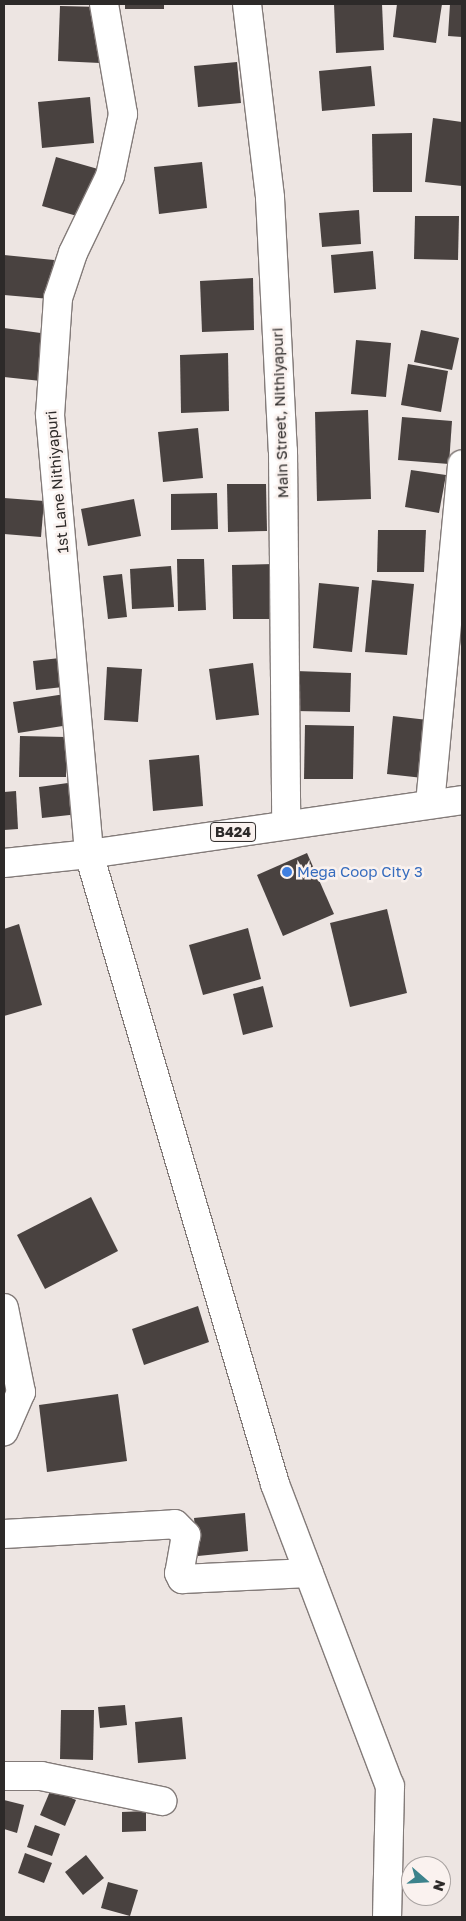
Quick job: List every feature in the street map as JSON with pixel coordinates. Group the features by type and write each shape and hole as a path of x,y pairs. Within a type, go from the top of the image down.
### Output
{"street":[{"name":"1st Lane Nithiyapuri","path":"104,4 123,114 110,176 73,253 58,298 50,415 89,854 275,1484 390,1786 388,1917"},
{"name":"Main Street, Nithiyapuri","path":"247,4 270,198 283,451 286,824"},
{"path":"430,804 462,466"},
{"name":"B424","path":"4,863 89,854 462,800"},
{"path":"4,1308 21,1392 4,1431"},
{"path":"4,1534 175,1524 186,1535 179,1573 182,1579 308,1572"},
{"path":"4,1776 41,1776 162,1802"}],"building":[{"path":"125,4 164,4 164,9 125,9"},
{"path":"334,4 382,4 384,50 336,53"},
{"path":"397,4 442,4 436,43 393,37"},
{"path":"450,4 462,4 462,37 448,36"},
{"path":"60,6 102,7 100,63 58,61"},
{"path":"237,62 241,103 198,107 194,66"},
{"path":"371,66 375,106 322,111 319,71"},
{"path":"90,97 94,143 42,148 38,102"},
{"path":"433,118 462,122 462,186 425,182"},
{"path":"412,133 412,192 373,192 372,134"},
{"path":"56,157 98,169 84,218 42,206"},
{"path":"202,162 207,208 159,214 154,167"},
{"path":"359,210 361,244 322,247 319,213"},
{"path":"415,216 459,216 458,260 414,259"},
{"path":"373,251 376,289 334,293 331,255"},
{"path":"4,255 54,260 50,299 4,295"},
{"path":"253,278 254,330 202,332 200,281"},
{"path":"4,328 48,334 41,381 4,377"},
{"path":"421,330 459,338 452,370 414,362"},
{"path":"356,340 391,343 386,397 351,394"},
{"path":"228,353 229,411 181,413 180,355"},
{"path":"408,364 448,371 441,412 401,405"},
{"path":"368,410 371,499 317,501 315,412"},
{"path":"402,417 452,421 449,464 398,460"},
{"path":"198,428 203,478 163,482 158,432"},
{"path":"411,470 446,475 439,513 405,507"},
{"path":"227,484 266,484 267,531 228,532"},
{"path":"217,493 218,529 171,530 171,494"},
{"path":"4,498 44,501 41,537 4,534"},
{"path":"134,499 141,536 88,546 81,509"},
{"path":"378,530 426,530 424,572 377,572"},
{"path":"177,559 204,559 206,610 178,611"},
{"path":"274,564 274,619 233,619 232,565"},
{"path":"171,566 174,607 132,609 130,569"},
{"path":"122,574 127,617 108,619 103,576"},
{"path":"372,580 414,584 407,655 365,652"},
{"path":"319,583 359,587 352,652 313,648"},
{"path":"60,658 63,687 36,690 33,661"},
{"path":"253,663 259,715 216,720 209,669"},
{"path":"107,667 142,669 138,722 104,720"},
{"path":"296,671 351,673 350,712 295,711"},
{"path":"65,694 69,725 18,733 13,702"},
{"path":"393,716 428,720 423,778 387,774"},
{"path":"305,725 354,726 353,779 304,779"},
{"path":"20,736 66,737 66,777 19,777"},
{"path":"199,755 203,806 153,811 149,760"},
{"path":"75,782 79,814 42,818 39,787"},
{"path":"16,791 18,829 4,830 4,792"},
{"path":"307,853 334,914 283,936 257,875"},
{"path":"387,909 407,993 350,1007 330,923"},
{"path":"19,924 42,1005 4,1016 4,929"},
{"path":"248,928 261,979 203,995 189,945"},
{"path":"263,986 273,1027 243,1035 233,994"},
{"path":"91,1197 118,1251 45,1289 17,1235"},
{"path":"198,1306 209,1342 144,1365 132,1329"},
{"path":"118,1394 127,1461 47,1472 39,1405"},
{"path":"245,1513 248,1551 198,1556 194,1518"},
{"path":"125,1705 127,1725 100,1728 98,1707"},
{"path":"61,1710 94,1710 93,1760 60,1759"},
{"path":"182,1717 186,1759 138,1763 135,1722"},
{"path":"51,1789 76,1800 65,1826 40,1815"},
{"path":"4,1800 24,1805 17,1833 4,1829"},
{"path":"146,1811 146,1831 122,1832 122,1812"},
{"path":"35,1825 60,1834 52,1856 27,1847"},
{"path":"25,1853 52,1863 44,1883 18,1873"},
{"path":"86,1855 104,1878 83,1895 65,1872"},
{"path":"108,1882 138,1890 130,1916 101,1908"}],"place":[{"name":"Mega Coop City 3","path":"287,872"}]}
